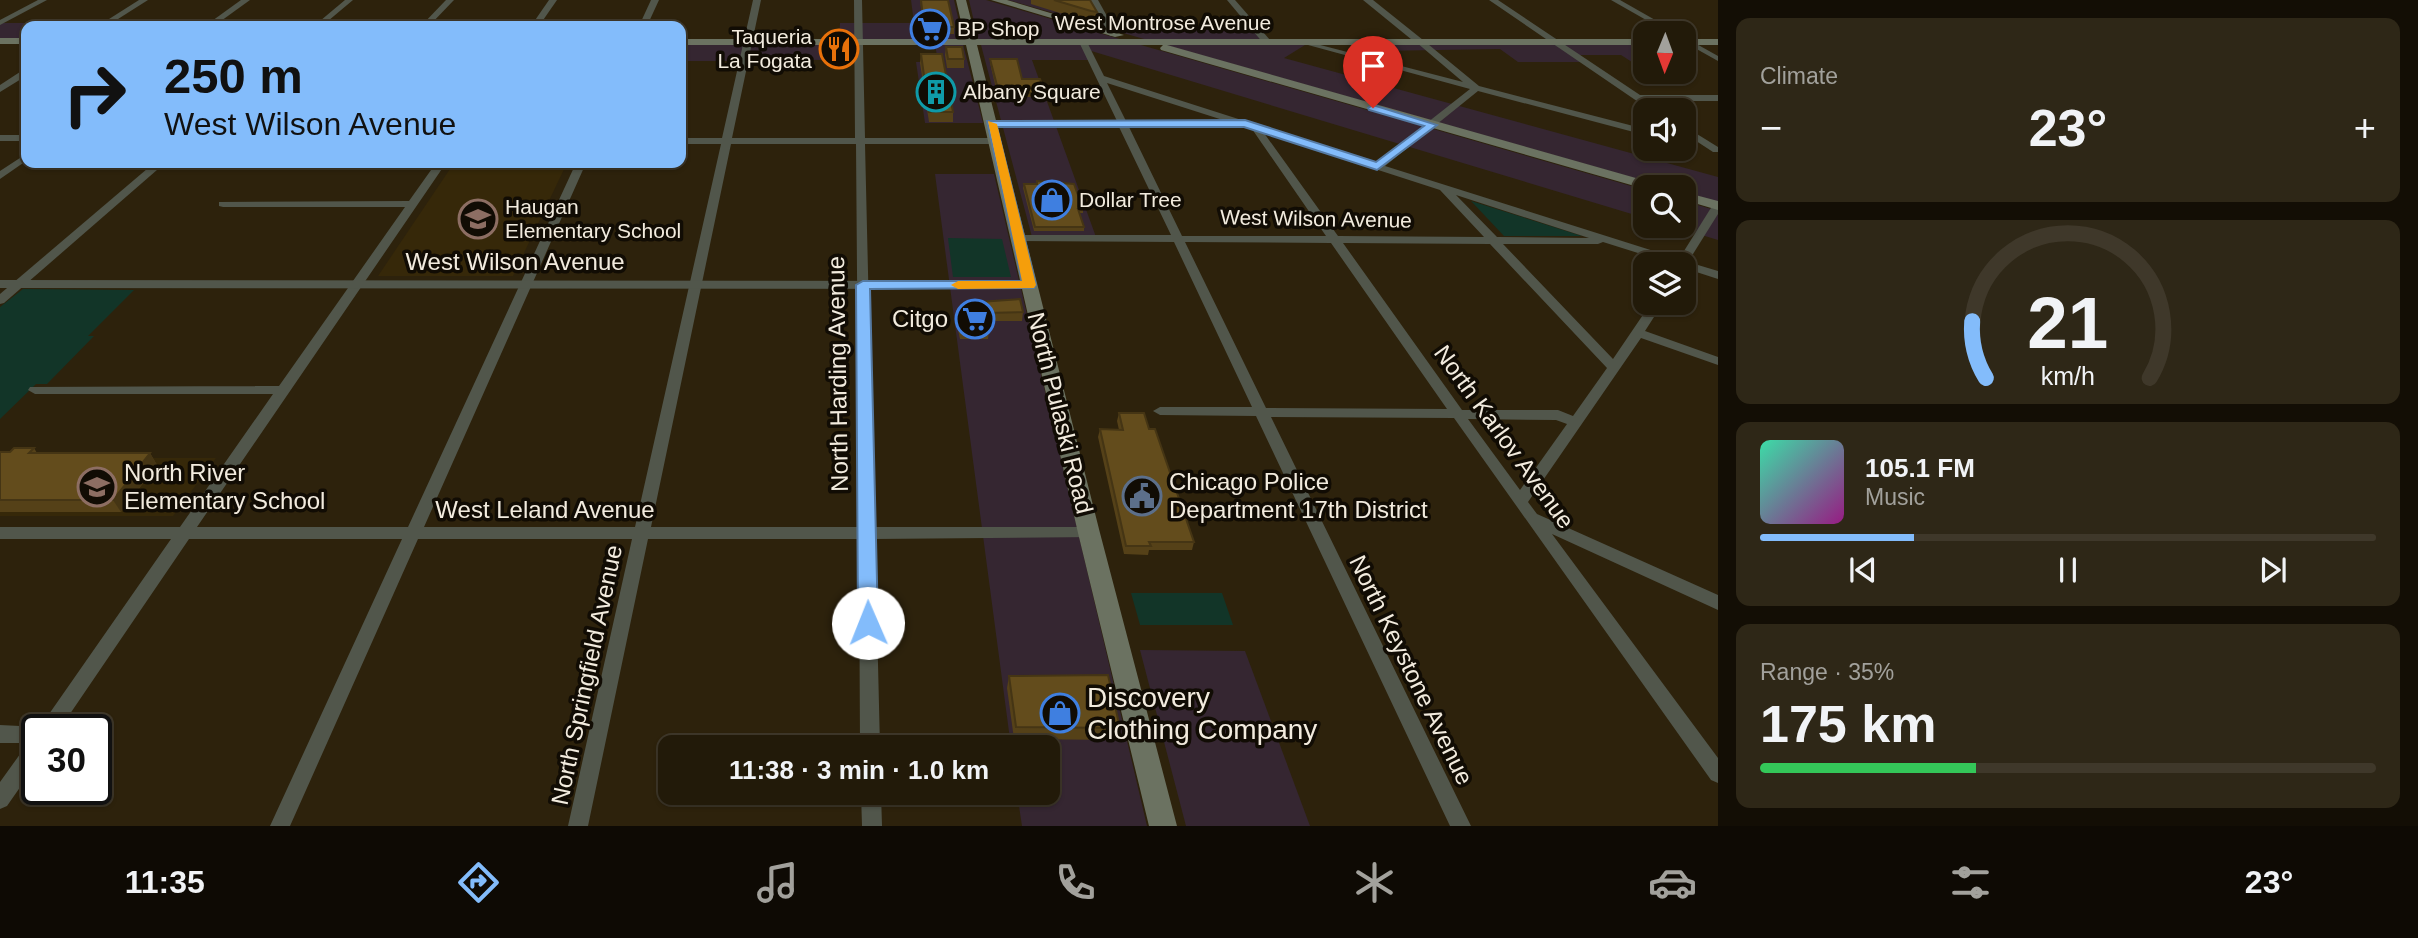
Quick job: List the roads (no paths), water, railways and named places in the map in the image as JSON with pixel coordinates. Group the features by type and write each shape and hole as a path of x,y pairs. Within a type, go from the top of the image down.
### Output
{"main road":[{"name":"North Pulaski Road","path":"961,0 1089,533 1163,826"},
{"path":"996,0 1633,182"},
{"path":"0,41 21,41"},
{"name":"West Montrose Avenue","path":"686,41 1633,42"},
{"path":"1696,41 1718,42"},
{"path":"1696,200 1718,206"}],"street":[{"path":"0,23 43,0"},
{"path":"110,21 144,0"},
{"path":"216,21 246,0"},
{"path":"324,21 349,0"},
{"path":"430,21 450,0"},
{"path":"538,21 553,0"},
{"path":"645,21 655,0"},
{"name":"North Springfield Avenue","path":"578,826 757,0"},
{"name":"North Harding Avenue","path":"858,0 870,735"},
{"path":"1094,0 1113,33"},
{"path":"1231,0 1267,42"},
{"path":"1367,0 1476,88"},
{"path":"1493,0 1637,98"},
{"path":"1615,0 1653,21"},
{"name":"North Keystone Avenue","path":"1083,42 1461,826"},
{"path":"1301,42 1633,129"},
{"path":"1696,46 1718,58"},
{"path":"0,89 21,75"},
{"path":"1100,78 1646,252"},
{"path":"1377,167 1476,88"},
{"path":"1696,98 1718,98"},
{"path":"990,124 1249,125"},
{"name":"North Karlov Avenue","path":"1249,125 1718,774"},
{"path":"1696,137 1717,151"},
{"path":"0,138 21,138"},
{"path":"686,141 995,141"},
{"path":"1696,145 1717,151"},
{"path":"0,176 21,161"},
{"path":"0,300 154,168"},
{"path":"59,714 437,168"},
{"path":"280,826 579,168"},
{"path":"1443,187 1614,368"},
{"path":"223,204 412,204"},
{"path":"1689,252 1718,206"},
{"name":"West Wilson Avenue","path":"1018,238 1613,241"},
{"path":"1696,268 1718,275"},
{"name":"West Wilson Avenue","path":"0,284 1029,285"},
{"path":"1520,502 1649,315"},
{"path":"1637,332 1718,361"},
{"path":"34,390 284,390"},
{"path":"1160,411 1558,415 1575,422"},
{"path":"1531,517 1718,603"},
{"name":"West Leland Avenue","path":"0,533 1089,533"},
{"path":"0,734 21,734"},
{"path":"0,799 21,769"},
{"path":"871,805 872,826"}],"place":[{"name":"BP Shop","path":"930,29"},
{"name":"Taqueria La Fogata","path":"839,49"},
{"name":"Albany Square","path":"936,92"},
{"name":"Dollar Tree","path":"1052,200"},
{"name":"Haugan Elementary School","path":"478,219"},
{"name":"Citgo","path":"975,319"},
{"name":"North River Elementary School","path":"97,487"},
{"name":"Chicago Police Department 17th District","path":"1142,496"},
{"name":"Discovery Clothing Company","path":"1060,713"}]}
